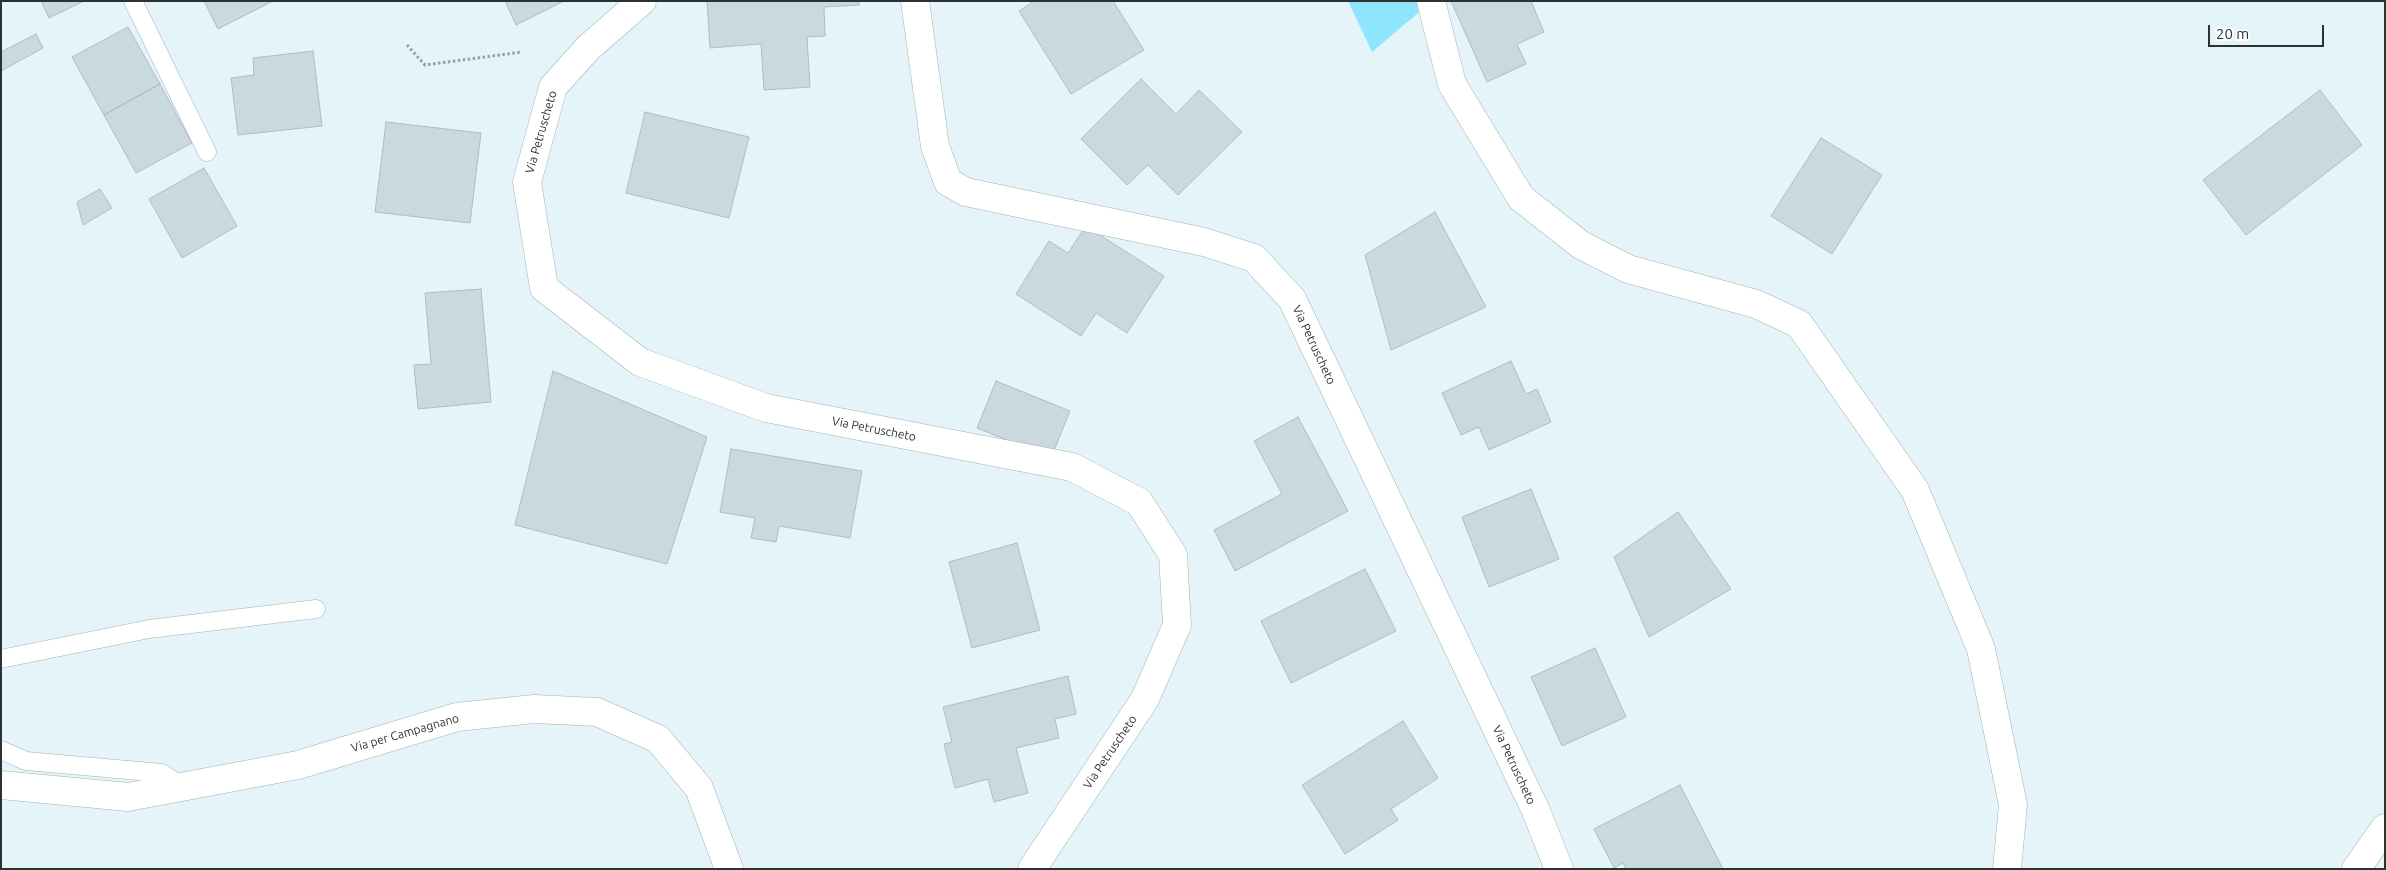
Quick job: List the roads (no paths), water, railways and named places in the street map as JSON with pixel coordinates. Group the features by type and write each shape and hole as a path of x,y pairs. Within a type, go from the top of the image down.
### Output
{"street":[{"name":"Via Petruscheto","path":"642,1 588,48 553,87 527,182 544,288 640,362 766,408 1072,467 1139,502 1173,555 1177,625 1145,699 1032,869"},
{"name":"Via Petruscheto","path":"915,1 935,146 948,182 966,192 1204,242 1254,258 1292,299 1536,811 1559,869"},
{"path":"1431,1 1452,84 1521,198 1581,246 1628,269 1756,304 1799,324 1915,490 1981,649 2013,805 2007,869"},
{"name":"Via per Campagnano","path":"1,785 128,798 298,765 457,716 534,709 597,712 658,739 699,788 729,869"},
{"path":"2356,869 2385,828"}],"lane":[{"path":"133,1 207,152"},
{"path":"1,659 149,629 316,609"},
{"path":"1,750 26,761 162,773 184,787"}]}
